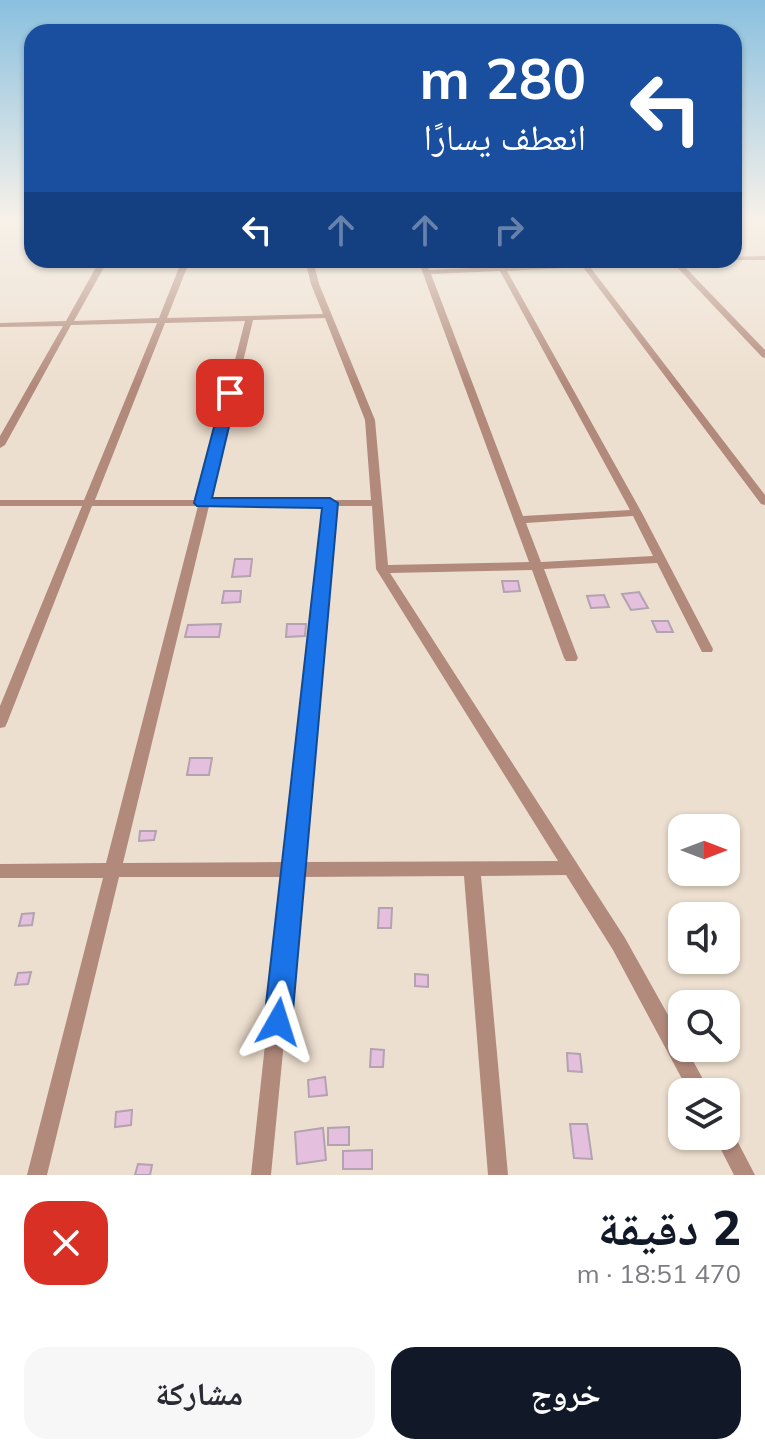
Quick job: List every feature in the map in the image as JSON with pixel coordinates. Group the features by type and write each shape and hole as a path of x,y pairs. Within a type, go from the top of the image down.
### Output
{"street":[{"path":"0,445 96,275"},
{"path":"0,723 180,275"},
{"path":"314,275 370,420 382,569 619,944 692,1078"},
{"path":"428,275 571,658"},
{"path":"505,275 637,513 707,649"},
{"path":"592,275 765,502"},
{"path":"688,275 765,355"},
{"path":"0,325 328,316"},
{"path":"37,1175 250,318"},
{"path":"0,503 376,503"},
{"path":"261,1175 330,503"},
{"path":"518,520 637,513"},
{"path":"382,569 536,566 661,559"},
{"path":"0,871 570,868"},
{"path":"472,869 498,1175"},
{"path":"732,1150 745,1175"}],"building":[{"path":"235,559 252,559 250,576 232,577"},
{"path":"502,581 518,581 520,591 504,592"},
{"path":"224,591 241,591 240,602 222,603"},
{"path":"639,592 648,608 631,610 622,594"},
{"path":"604,595 609,607 591,608 587,596"},
{"path":"652,621 668,621 673,632 657,632"},
{"path":"221,624 219,637 185,637 188,625"},
{"path":"287,624 306,624 305,636 286,637"},
{"path":"190,758 212,758 209,775 187,775"},
{"path":"140,831 156,831 154,840 139,841"},
{"path":"379,908 392,908 391,928 378,928"},
{"path":"34,913 32,925 19,926 22,914"},
{"path":"31,972 28,984 15,985 18,973"},
{"path":"415,974 428,975 428,987 415,986"},
{"path":"371,1049 384,1050 383,1067 370,1067"},
{"path":"567,1053 580,1054 582,1072 568,1071"},
{"path":"325,1077 327,1095 309,1097 308,1080"},
{"path":"132,1110 131,1125 115,1127 116,1112"},
{"path":"570,1124 587,1124 592,1159 574,1158"},
{"path":"349,1127 349,1145 328,1145 328,1128"},
{"path":"323,1128 326,1160 297,1164 295,1132"},
{"path":"372,1150 372,1169 343,1169 343,1151"},
{"path":"138,1164 152,1165 150,1175 135,1175"}],"route":[{"path":"230,393 202,503 330,503 278,1022"}]}
